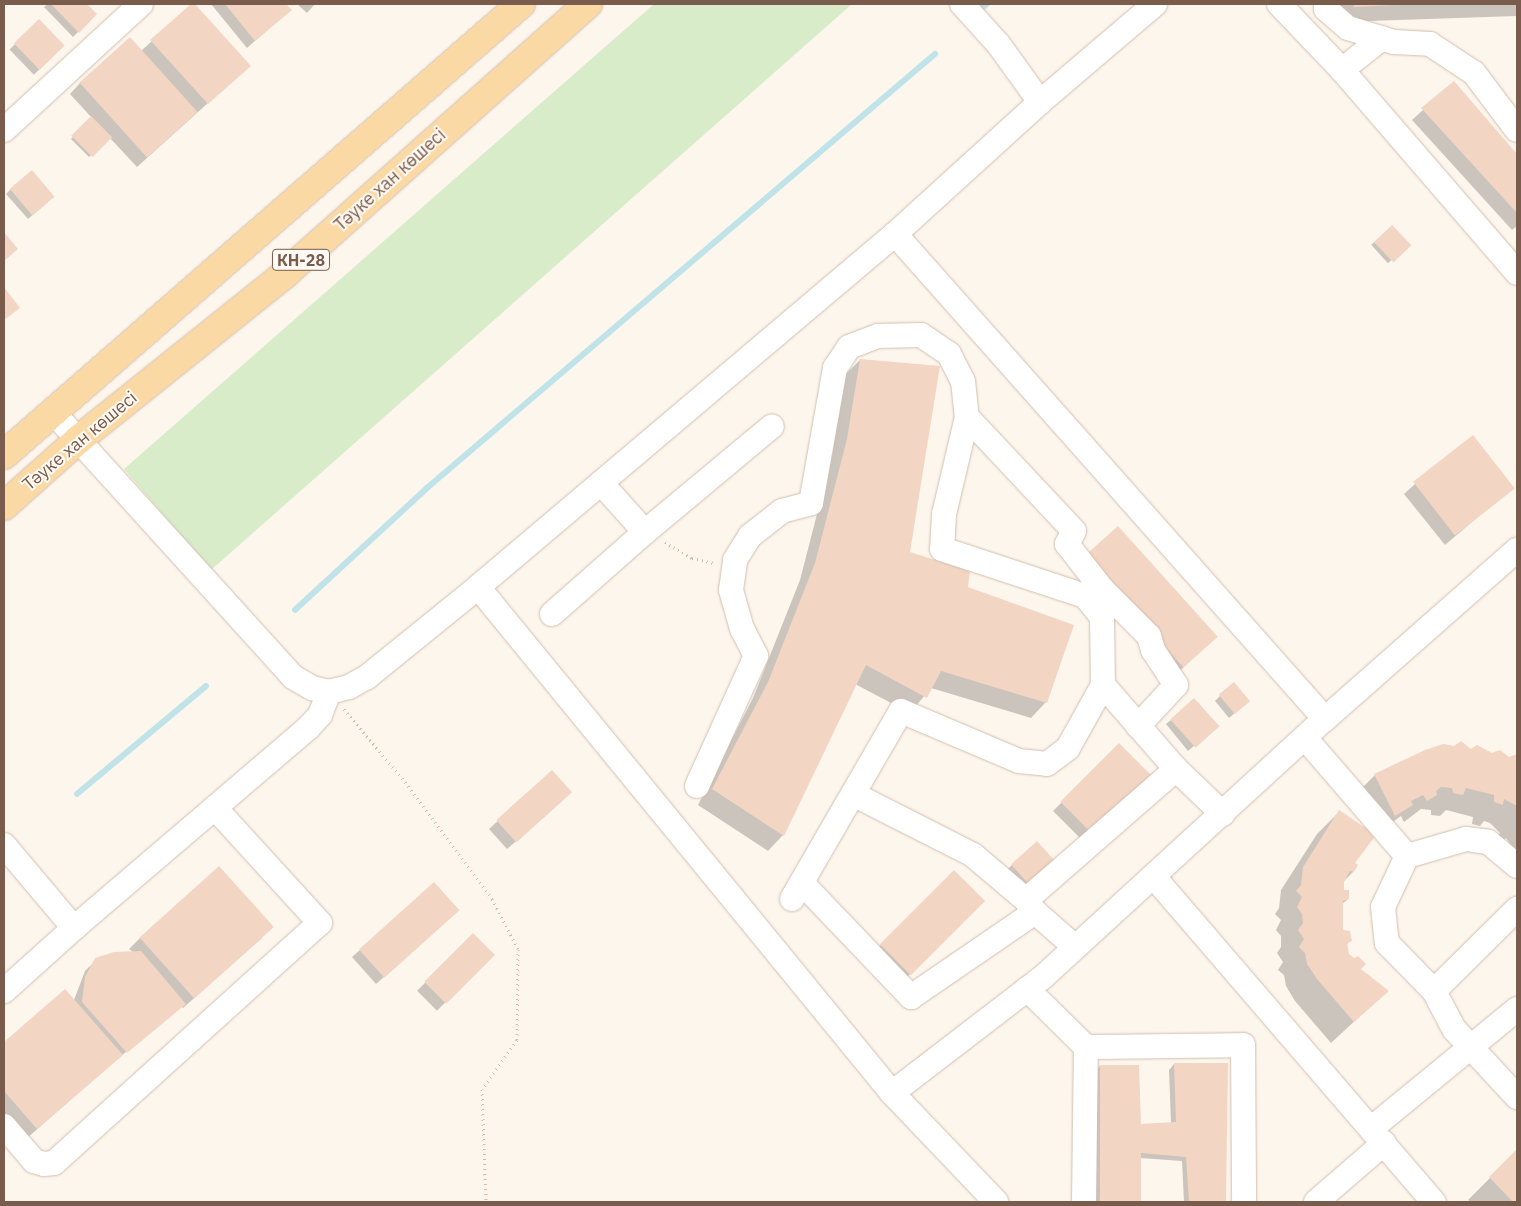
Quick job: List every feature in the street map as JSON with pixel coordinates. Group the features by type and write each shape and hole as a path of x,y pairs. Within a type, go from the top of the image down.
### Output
{"main road":[{"name":"КН-28","path":"4,455 52,411 521,4"},
{"name":"Тәуке хан көшесі","path":"4,506 78,440 285,274 588,4"}],"street":[{"path":"4,130 141,4"},
{"path":"962,4 999,45 1040,102"},
{"path":"52,411 293,678 312,688 329,692 367,678 478,587 895,234 1040,102 1155,4"},
{"path":"1279,4 1342,70 1517,273"},
{"path":"1326,4 1326,9 1348,28 1382,38 1430,44 1437,48 1474,73 1517,130"},
{"path":"1342,70 1382,38"},
{"path":"895,234 1325,719"},
{"path":"697,786 756,656 742,629 731,590 734,567 750,536 782,511 811,503 835,368 849,347 878,336 921,335 949,354 963,381 968,417 944,514 942,549 1086,596 1102,617"},
{"path":"968,417 1074,531 1067,544 1102,589 1149,636 1153,650 1176,685 1138,726"},
{"path":"552,614 647,530 772,426"},
{"path":"601,482 647,530"},
{"path":"892,1093 1027,990 1223,814 1325,719 1517,550"},
{"path":"478,587 892,1093 996,1202"},
{"path":"1102,589 1103,685 1068,748 1047,764 1019,761 901,711 797,891 911,997 1030,906 1176,769"},
{"path":"1103,685 1176,769 1223,814"},
{"path":"4,991 74,928 308,728 320,715 329,692"},
{"path":"1305,738 1407,856"},
{"path":"853,794 973,855 1075,947"},
{"path":"4,1126 34,1161 44,1164 54,1163 320,923 215,808"},
{"path":"1517,866 1488,842 1466,838 1407,856 1383,907 1387,943 1434,991 1454,1029 1473,1046 1517,1097"},
{"path":"4,845 74,928"},
{"path":"1154,876 1434,1202"},
{"path":"1434,991 1517,909"},
{"path":"1027,990 1086,1047 1243,1045 1244,1202"},
{"path":"1316,1202 1378,1136 1473,1046 1517,1009"},
{"path":"1084,1202 1086,1047"}],"path":[{"path":"647,530 676,550 692,558 734,567"},
{"path":"329,692 402,778 492,899 518,949 517,1040 482,1088 486,1202"}],"green space":[{"path":"654,4 852,4 211,570 124,469"}],"building":[{"path":"51,4 87,4 97,14 79,33"},
{"path":"191,4 195,4 251,66 208,104 150,40"},
{"path":"225,4 286,4 292,10 255,41"},
{"path":"1354,4 1396,4 1396,5 1354,7"},
{"path":"39,19 65,46 40,70 14,43"},
{"path":"130,37 198,112 147,158 79,83"},
{"path":"1454,81 1517,154 1517,213 1421,108"},
{"path":"91,116 112,137 92,157 71,136"},
{"path":"32,170 54,197 32,215 10,189"},
{"path":"1392,225 1411,245 1393,263 1374,242"},
{"path":"4,232 18,249 4,261"},
{"path":"4,287 20,308 4,320"},
{"path":"860,359 940,366 910,552 970,571 968,587 1074,625 1047,703 941,671 927,698 866,665 784,836 712,789 768,682 815,563 847,439"},
{"path":"1473,435 1515,489 1455,535 1413,482"},
{"path":"1118,526 1218,637 1184,668 1084,557"},
{"path":"1234,682 1250,701 1235,714 1219,695"},
{"path":"1194,698 1219,726 1196,748 1170,719"},
{"path":"1461,741 1471,749 1477,745 1492,753 1500,750 1509,757 1517,754 1517,806 1504,799 1503,805 1494,802 1494,795 1466,788 1463,795 1453,793 1452,788 1441,787 1436,791 1437,795 1427,801 1423,795 1411,801 1413,805 1395,816 1374,774 1425,750 1443,744 1454,746"},
{"path":"1119,743 1153,777 1094,836 1060,802"},
{"path":"552,770 572,792 516,842 496,820"},
{"path":"1339,810 1376,835 1355,863 1358,865 1354,872 1350,871 1344,882 1344,890 1349,890 1349,899 1343,901 1343,930 1350,931 1352,941 1347,943 1349,954 1354,958 1358,956 1366,964 1361,969 1389,991 1354,1022 1317,979 1307,964 1305,953 1299,947 1304,939 1298,930 1303,923 1302,914 1297,907 1302,897 1296,891 1301,885 1303,867"},
{"path":"1037,841 1057,863 1031,887 1011,864"},
{"path":"219,866 274,927 194,999 139,938"},
{"path":"954,870 985,901 911,975 880,944"},
{"path":"434,882 459,910 384,978 359,950"},
{"path":"473,933 495,955 446,1004 424,982"},
{"path":"141,951 186,1004 127,1053 82,1002 85,977 95,958 114,952"},
{"path":"65,989 123,1055 37,1129 4,1091 4,1042"},
{"path":"1174,1063 1228,1063 1226,1202 1189,1202 1186,1157 1141,1153 1141,1202 1100,1202 1100,1065 1139,1065 1141,1124 1176,1122"},
{"path":"1517,1149 1517,1202 1513,1202 1489,1177"}],"waterway":[{"path":"982,8 987,4"},
{"path":"295,610 427,488 935,54"},
{"path":"77,794 206,686"}]}
